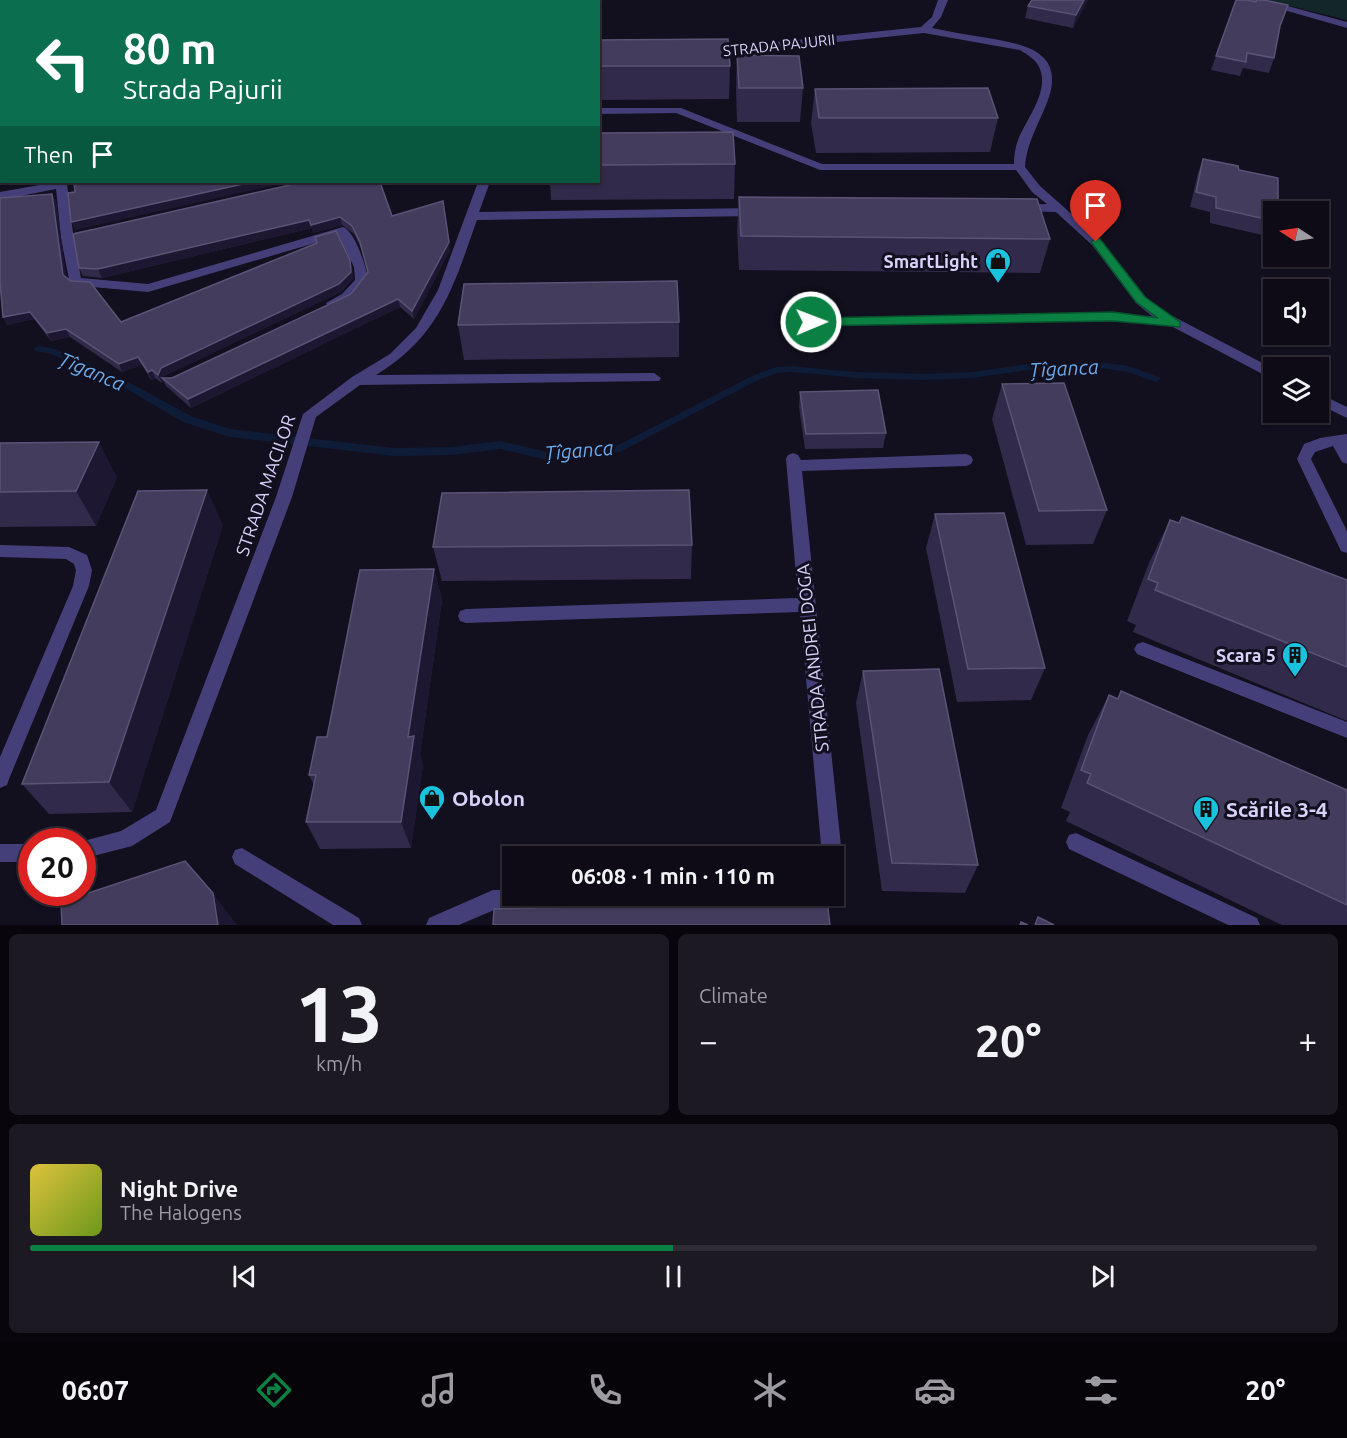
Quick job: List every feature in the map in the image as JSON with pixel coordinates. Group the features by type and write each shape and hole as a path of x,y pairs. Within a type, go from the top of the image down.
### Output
{"street":[{"path":"924,30 933,24 943,0"},
{"path":"1254,0 1347,25"},
{"name":"STRADA PAJURII","path":"699,53 924,30 1023,47 1035,53 1042,62 1047,72 1047,91 1038,115 1025,136 1018,167"},
{"path":"600,111 676,110 820,167 1018,167 1036,189 1096,242 1140,300 1175,325 1263,369"},
{"path":"0,196 59,183"},
{"path":"64,183 67,238 75,282 148,288 343,231 360,267 362,281 347,297 326,307"},
{"path":"484,183 472,216 772,212"},
{"path":"1011,208 1059,208"},
{"name":"STRADA MACILOR","path":"96,848 112,845 140,834 163,816 290,475 310,414 357,380 395,357 421,331 444,290 472,216"},
{"path":"67,238 102,230"},
{"path":"811,322 1113,316 1175,325"},
{"path":"357,380 654,378"},
{"path":"1329,404 1347,413"},
{"path":"1347,458 1342,440 1320,443 1309,448 1304,459 1347,547"},
{"name":"STRADA ANDREI DOGA","path":"831,846 793,462 966,460"},
{"path":"0,551 69,553 81,560 84,570 81,586 0,779"},
{"path":"466,616 807,605"},
{"path":"1143,649 1347,730"},
{"path":"1076,842 1250,925"},
{"path":"0,853 18,853"},
{"path":"242,857 352,925"},
{"path":"436,925 493,900 502,900"}],"green space":[{"path":"1267,0 1347,0 1347,20"}],"building":[{"path":"1032,0 1084,0 1076,15 1028,6"},
{"path":"1236,0 1256,2 1264,0 1288,5 1280,26 1274,58 1247,53 1246,62 1216,56"},
{"path":"728,39 730,66 600,66 600,40"},
{"path":"737,55 799,56 803,88 739,88"},
{"path":"988,88 998,118 819,118 815,89"},
{"path":"733,132 735,164 600,165 600,133"},
{"path":"1203,159 1238,166 1239,170 1278,178 1278,201 1263,201 1263,219 1216,208 1216,197 1196,192"},
{"path":"74,183 247,183 71,222 68,193 75,192"},
{"path":"299,183 380,183 392,216 443,201 449,242 412,311 398,299 188,399 162,378 172,378 351,294 368,272 360,242 352,226 340,217 311,225 309,220 98,269 79,268 73,234"},
{"path":"52,194 63,275 71,281 90,282 121,322 317,243 315,237 336,231 350,260 351,272 339,284 161,368 158,375 152,370 148,372 138,357 119,364 66,329 47,333 30,312 3,317 0,282 0,198"},
{"path":"739,197 1037,199 1050,239 741,236"},
{"path":"677,281 679,322 458,325 464,284"},
{"path":"1064,383 1107,510 1039,511 1002,384"},
{"path":"878,390 886,433 806,434 800,392"},
{"path":"99,442 76,491 0,492 0,443"},
{"path":"207,490 109,782 22,784 138,491"},
{"path":"689,490 692,545 433,547 442,493"},
{"path":"1004,513 1045,668 968,669 935,514"},
{"path":"1182,517 1347,580 1347,667 1155,590 1158,583 1148,579 1170,520 1179,523"},
{"path":"434,569 408,737 414,736 401,822 306,822 316,775 309,775 317,737 327,737 360,570"},
{"path":"939,669 978,865 892,863 863,671"},
{"path":"1121,691 1347,790 1347,905 1087,783 1091,774 1081,770 1109,695 1118,699"},
{"path":"185,861 213,893 218,925 62,925 61,906 96,906 96,890"},
{"path":"619,906 828,906 830,925 493,925 494,909"},
{"path":"1038,917 1054,925 1035,925"}],"waterway":[{"name":"Țîganca","path":"39,349 53,351 109,375 187,419 230,433 394,452 452,451 500,445 548,456 565,457 620,448 755,378 776,370 924,377 973,375 1028,367 1100,365 1129,369 1156,379"}],"place":[{"name":"SmartLight","path":"998,284"},
{"name":"Scara 5","path":"1295,678"},
{"name":"Obolon","path":"432,821"},
{"name":"Scările 3-4","path":"1206,832"}],"route":[{"path":"811,322 1113,316 1175,325 1140,300 1096,242"}]}
